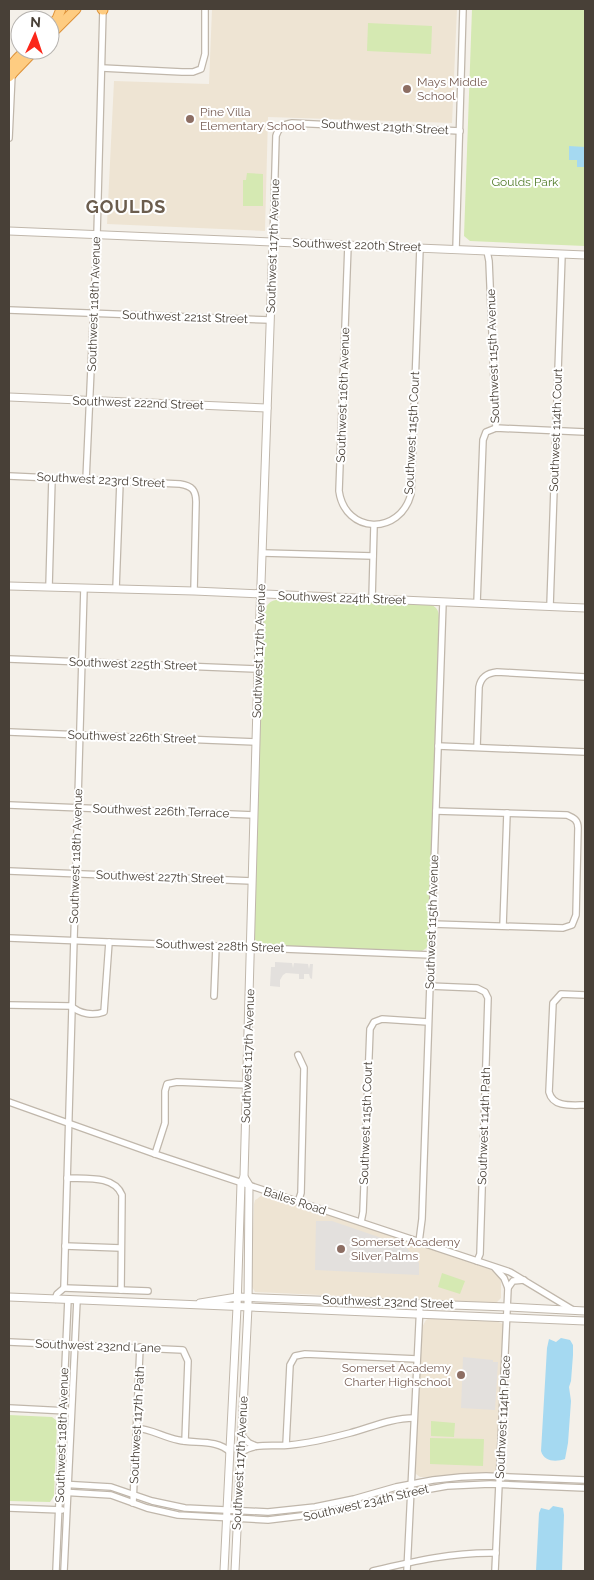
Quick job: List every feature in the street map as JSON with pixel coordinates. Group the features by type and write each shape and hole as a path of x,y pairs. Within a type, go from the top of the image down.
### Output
{"highway":[{"path":"60,25 76,9"},
{"path":"10,75 11,67 16,60"},
{"path":"10,75 26,60"}],"street":[{"name":"Southwest 118th Avenue","path":"86,480 97,235 103,9"},
{"path":"102,68 182,72 193,72 201,69 204,54 205,9"},
{"path":"456,249 463,9"},
{"path":"9,138 10,75"},
{"name":"Southwest 219th Street","path":"282,126 292,123 460,131"},
{"name":"Southwest 117th Avenue","path":"224,1571 247,1085 258,669 276,136 282,126"},
{"name":"Southwest 220th Street","path":"9,231 585,255"},
{"name":"Southwest 116th Avenue","path":"348,245 339,491 341,500 349,513 358,521 374,526"},
{"name":"Southwest 115th Court","path":"374,526 397,517 406,506 411,494 420,248"},
{"name":"Southwest 115th Avenue","path":"477,604 483,440 486,432 496,428 487,251"},
{"name":"Southwest 114th Court","path":"550,606 562,254"},
{"name":"Southwest 221st Street","path":"9,310 270,320"},
{"name":"Southwest 222nd Street","path":"9,397 267,408"},
{"path":"496,428 585,432"},
{"name":"Southwest 223rd Street","path":"9,476 180,484 193,488 196,502 194,591"},
{"path":"49,587 52,478"},
{"path":"116,589 120,482"},
{"path":"372,599 374,526"},
{"path":"263,553 374,556"},
{"name":"Southwest 224th Street","path":"9,586 194,591 585,608"},
{"name":"Southwest 118th Avenue","path":"64,1288 84,588"},
{"name":"Southwest 115th Avenue","path":"419,1242 422,1219 443,602"},
{"name":"Southwest 225th Street","path":"9,659 258,669"},
{"path":"477,747 479,689 483,677 494,672 585,677"},
{"name":"Southwest 226th Street","path":"9,732 256,742"},
{"path":"438,746 585,752"},
{"name":"Southwest 226th Terrace","path":"9,805 254,815"},
{"path":"432,924 563,928 572,925 576,915 577,821 567,816 436,811"},
{"path":"503,926 507,813"},
{"name":"Southwest 227th Street","path":"9,871 252,881"},
{"name":"Southwest 228th Street","path":"9,938 431,955"},
{"path":"9,1005 71,1006 79,1012 96,1014 104,1012 109,942"},
{"path":"214,996 216,946"},
{"name":"Southwest 114th Path","path":"429,986 477,988 485,992 488,999 480,1254 477,1261"},
{"path":"585,995 563,994 553,1001 549,1092 552,1099 561,1104 585,1105"},
{"name":"Southwest 115th Court","path":"361,1222 363,1212 369,1032 376,1020 428,1022"},
{"path":"298,1055 304,1068 301,1193 298,1202"},
{"path":"155,1154 164,1123 167,1084 177,1082 247,1085"},
{"path":"9,1102 155,1154 243,1180 249,1185"},
{"path":"67,1178 105,1180 120,1189 122,1195 121,1290"},
{"name":"Southwest 117th Avenue","path":"235,1571 248,1307 249,1185"},
{"name":"Bailes Road","path":"249,1185 510,1272 575,1311"},
{"path":"65,1246 122,1248"},
{"path":"494,1267 504,1278 508,1288"},
{"path":"508,1288 511,1282 515,1280 526,1280"},
{"path":"55,1299 56,1294 64,1288 148,1291"},
{"name":"Southwest 114th Place","path":"495,1571 508,1288"},
{"name":"Southwest 232nd Street","path":"9,1297 585,1321"},
{"name":"Southwest 232nd Street","path":"192,1305 204,1301 248,1297 507,1307 585,1312"},
{"name":"Southwest 118th Avenue","path":"56,1571 68,1299"},
{"name":"Southwest 118th Avenue","path":"64,1571 77,1300"},
{"path":"407,1571 420,1304"},
{"name":"Southwest 232nd Lane","path":"9,1342 179,1349 186,1353 188,1362 185,1441"},
{"name":"Southwest 117th Path","path":"133,1503 140,1347"},
{"path":"286,1446 290,1365 295,1356 305,1354 417,1359"},
{"path":"9,1408 72,1411"},
{"path":"241,1453 246,1449 256,1446 286,1446 334,1436 393,1420 414,1418"},
{"path":"136,1428 146,1429 176,1440 216,1444 230,1452"},
{"path":"216,1444 227,1440 231,1435"},
{"path":"242,1436 249,1443 256,1446"},
{"name":"Southwest 234th Street","path":"60,1484 111,1487 175,1507 276,1512 314,1508 411,1484 461,1477 500,1476 585,1480"},
{"name":"Southwest 234th Street","path":"60,1492 111,1495 147,1508 178,1515 268,1520 334,1512 425,1489 462,1485 500,1484 585,1488"},
{"path":"9,1508 67,1510"},
{"path":"374,1571 446,1555 496,1553"}],"shaded area":[{"name":"Pine Villa Elementary School","path":"212,9 457,9 452,123 268,117 265,231 107,224 114,81 209,84"},
{"path":"275,962 292,963 293,968 294,963 308,964 309,969 310,964 313,964 312,979 309,974 304,974 304,979 299,979 299,974 286,973 280,980 280,987 270,986 271,967 275,967"},
{"name":"Somerset Academy Silver Palms","path":"263,1194 305,1206 489,1269 496,1273 501,1280 501,1298 496,1303 255,1292 251,1285 254,1204 255,1200"},
{"path":"316,1221 332,1221 405,1246 419,1263 419,1275 315,1270"},
{"name":"Somerset Academy Charter Highschool","path":"430,1318 496,1321 503,1324 497,1469 493,1473 426,1477 420,1477 416,1474 422,1327 426,1320"},
{"path":"463,1357 498,1362 495,1410 461,1408"}],"green space":[{"name":"Goulds Park","path":"472,9 585,9 585,246 470,241 464,236"},
{"path":"368,23 432,26 431,54 367,51"},
{"path":"247,173 263,174 263,206 243,206 243,180 246,180"},
{"path":"295,599 429,604 438,611 428,947 422,951 263,946 258,944 254,938 263,617 270,602 274,600"},
{"path":"442,1273 465,1281 460,1294 438,1287"},
{"path":"9,1415 52,1417 57,1421 54,1496 50,1502 9,1501"},
{"path":"431,1421 455,1423 454,1437 431,1436"},
{"path":"430,1438 484,1439 483,1466 430,1464"}],"water":[{"path":"569,146 585,147 585,167 577,167 577,160 569,160"},
{"path":"561,1338 570,1340 573,1345 569,1387 571,1401 565,1459 554,1461 545,1457 541,1451 547,1348 549,1339 556,1342"},
{"path":"553,1506 563,1508 564,1515 562,1571 536,1571 539,1513 541,1508 549,1510"}],"place":[{"name":"Mays Middle School","path":"407,89"},
{"name":"Pine Villa Elementary School","path":"190,119"},
{"name":"Somerset Academy Silver Palms","path":"341,1249"},
{"name":"Somerset Academy Charter Highschool","path":"461,1375"}],"district":[{"name":"GOULDS","path":"126,207"}]}
